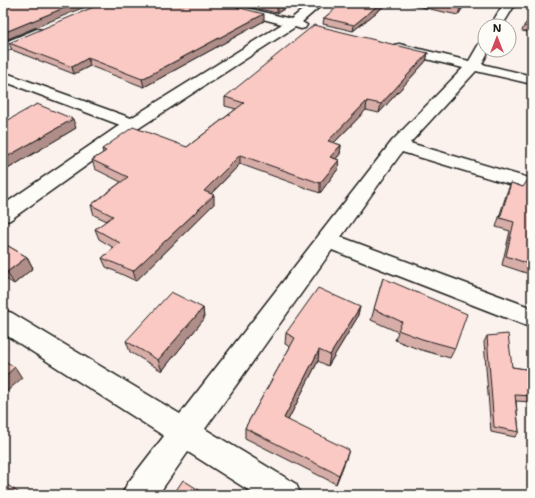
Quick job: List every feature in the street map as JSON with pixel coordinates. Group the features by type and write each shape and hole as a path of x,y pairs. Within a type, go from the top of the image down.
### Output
{"street":[{"path":"213,3 316,28"},
{"path":"3,215 133,124 293,23 318,3"},
{"path":"501,18 510,3"},
{"path":"3,48 45,30"},
{"path":"383,44 532,80"},
{"path":"138,495 398,145 473,66 478,58"},
{"path":"3,76 133,124"},
{"path":"398,145 532,185"},
{"path":"327,240 532,318"},
{"path":"3,320 285,495"}],"building":[{"path":"3,3 76,3 3,33"},
{"path":"103,3 221,3 264,14 142,79 88,58 72,67 9,43"},
{"path":"263,3 283,3 277,6"},
{"path":"342,3 381,3 354,25 324,18"},
{"path":"435,3 463,3 460,8"},
{"path":"532,15 532,28 524,26"},
{"path":"314,25 428,53 381,104 367,101 328,141 341,145 330,157 339,160 320,183 240,155 204,191 214,195 133,271 102,258 120,243 95,229 113,216 91,205 128,177 92,160 106,151 102,149 133,127 187,147 244,103 225,97"},
{"path":"37,104 73,119 3,159 3,123"},
{"path":"527,181 532,183 532,265 506,256 514,222 500,218 511,183 523,187"},
{"path":"3,243 27,257 7,272 3,270"},
{"path":"383,278 467,314 455,348 422,339 398,330 402,322 374,309"},
{"path":"318,288 360,307 330,355 319,350 284,418 349,450 339,475 245,428 295,338 286,333"},
{"path":"171,292 203,308 158,360 126,341"},
{"path":"508,334 512,367 532,370 532,396 515,395 519,432 494,427 487,336"},
{"path":"3,360 15,367 3,378"},
{"path":"183,480 207,495 173,495"},
{"path":"3,482 22,495 3,495"}]}
